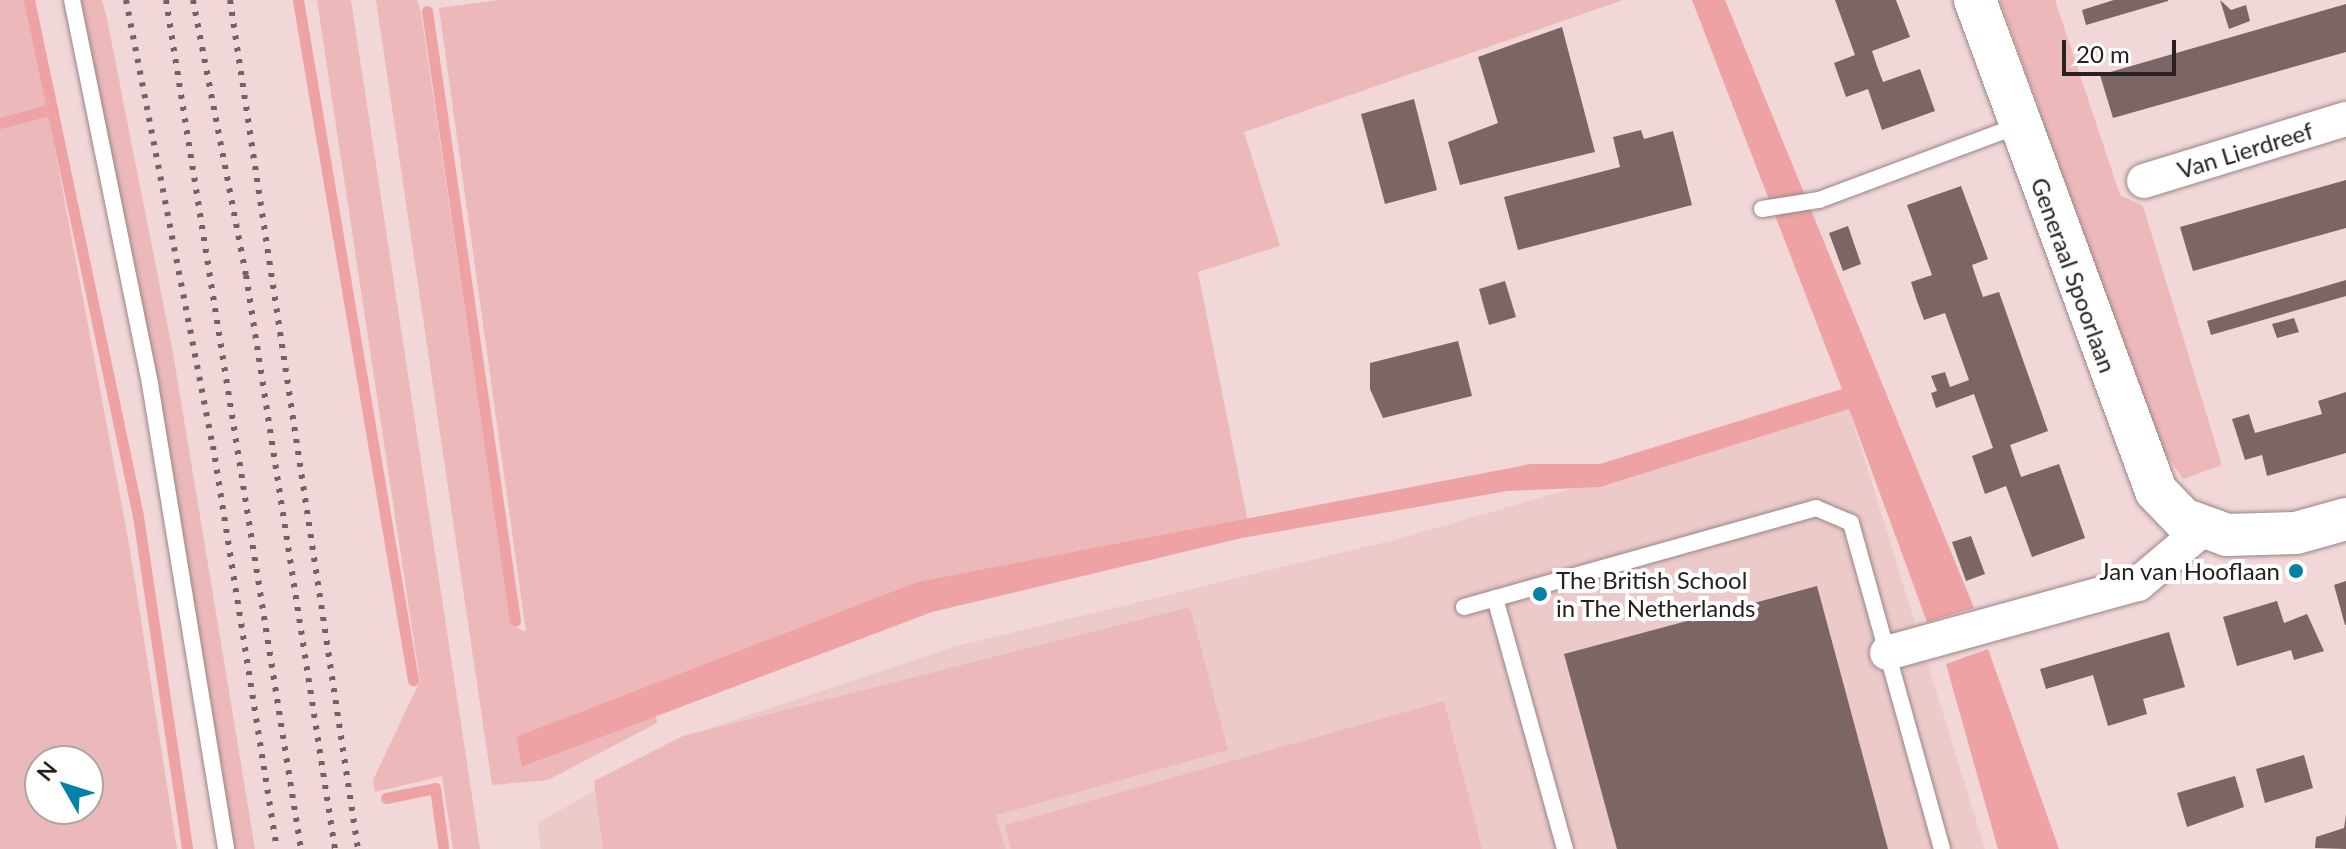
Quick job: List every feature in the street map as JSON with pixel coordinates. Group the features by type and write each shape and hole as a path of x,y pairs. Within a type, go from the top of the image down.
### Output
{"street":[{"name":"Generaal Spoorlaan","path":"1975,0 2156,491 2202,530"},
{"name":"Van Lierdreef","path":"2144,181 2346,119"},
{"path":"1887,653 2138,584 2202,530 2250,537 2346,519"}],"lane":[{"path":"72,0 150,384 226,849"},
{"path":"1762,209 1819,200 2020,125"},
{"path":"1464,607 1816,508 1851,523 1942,849"},
{"path":"1495,598 1565,849"}],"shaded area":[{"path":"0,0 27,0 129,544 177,849 0,849"},
{"path":"80,0 102,0 107,19 173,353 255,849 232,849 160,397"},
{"path":"317,0 351,0 480,849 453,849 442,776 375,792 373,780 420,681"},
{"path":"376,0 417,0 421,12 511,625 526,632 439,8 499,0 1623,0 1244,132 1280,246 1198,272 1248,522 917,582 516,738 523,767 656,715 657,723 548,780 492,785"},
{"path":"1692,0 1725,0 1974,608 1927,622 1849,409 1600,487 1507,491 1242,538 932,612 522,767 516,737 917,582 1531,464 1600,464 1842,389"},
{"path":"2000,0 2055,0 2120,195 2143,206 2222,465 2183,479 2158,443"},
{"name":"The British School in The Netherlands","path":"1849,409 1985,849 541,849 537,823 704,730 953,647 1394,540"},
{"path":"1190,607 1228,750 996,815 1005,849 603,849 594,781 683,736"},
{"path":"1988,649 2059,849 1998,849 1946,664"},
{"path":"1444,701 1482,849 1011,849 1005,825"}],"building":[{"path":"1835,0 1896,0 1910,37 1872,51 1877,66 1883,82 1920,69 1935,111 1882,130 1868,89 1846,97 1834,63 1855,55"},
{"path":"2114,0 2168,1 2086,25 2082,10"},
{"path":"2220,0 2231,10 2246,5 2250,21 2229,29"},
{"path":"2346,4 2346,52 2113,118 2100,75"},
{"path":"1562,27 1595,152 1460,185 1448,142 1498,123 1478,57"},
{"path":"1414,99 1437,190 1385,204 1361,114"},
{"path":"1641,130 1644,139 1673,131 1692,205 1518,250 1504,197 1620,167 1613,137"},
{"path":"2346,180 2346,228 2193,271 2180,227"},
{"path":"1961,186 1988,259 1972,265 1983,297 1999,292 2048,431 2010,445 2021,477 2059,464 2085,538 2032,557 2006,486 1985,494 1972,456 1993,448 1974,394 1936,408 1931,393 1937,391 1931,376 1945,372 1950,387 1969,380 1945,313 1924,320 1917,301 1911,282 1932,275 1907,205"},
{"path":"1848,226 1861,264 1843,271 1829,233"},
{"path":"2346,280 2346,296 2211,335 2207,321"},
{"path":"1505,281 1516,317 1489,325 1479,289"},
{"path":"2294,318 2299,332 2277,338 2272,324"},
{"path":"1458,341 1472,396 1383,418 1370,389 1370,363"},
{"path":"2346,392 2346,453 2267,476 2262,455 2245,460 2232,419 2249,414 2255,433 2322,414 2318,401"},
{"path":"1971,536 1985,574 1966,581 1952,542"},
{"path":"2346,581 2346,625 2345,625 2334,585"},
{"path":"1817,586 1888,849 1617,849 1564,654"},
{"path":"2277,601 2284,623 2307,614 2324,651 2294,660 2291,650 2237,666 2223,617"},
{"path":"2169,632 2185,687 2143,699 2147,714 2108,726 2093,675 2046,689 2040,669"},
{"path":"2304,755 2313,788 2265,803 2256,769"},
{"path":"2235,776 2244,807 2187,827 2177,793"},
{"path":"2346,815 2346,849 2315,848 2316,837 2344,828"}],"waterway":[{"path":"29,0 138,516 187,849"},
{"path":"298,0 413,680"},
{"path":"427,11 515,621"},
{"path":"0,123 52,109"},
{"path":"386,798 435,788 443,846"}],"railway":[{"path":"126,0 213,446 277,849"},
{"path":"166,0 301,849"},
{"path":"193,0 246,275 335,849"},
{"path":"230,0 358,849"}],"place":[{"name":"Jan van Hooflaan","path":"2296,571"},
{"name":"The British School in The Netherlands","path":"1540,594"}]}
